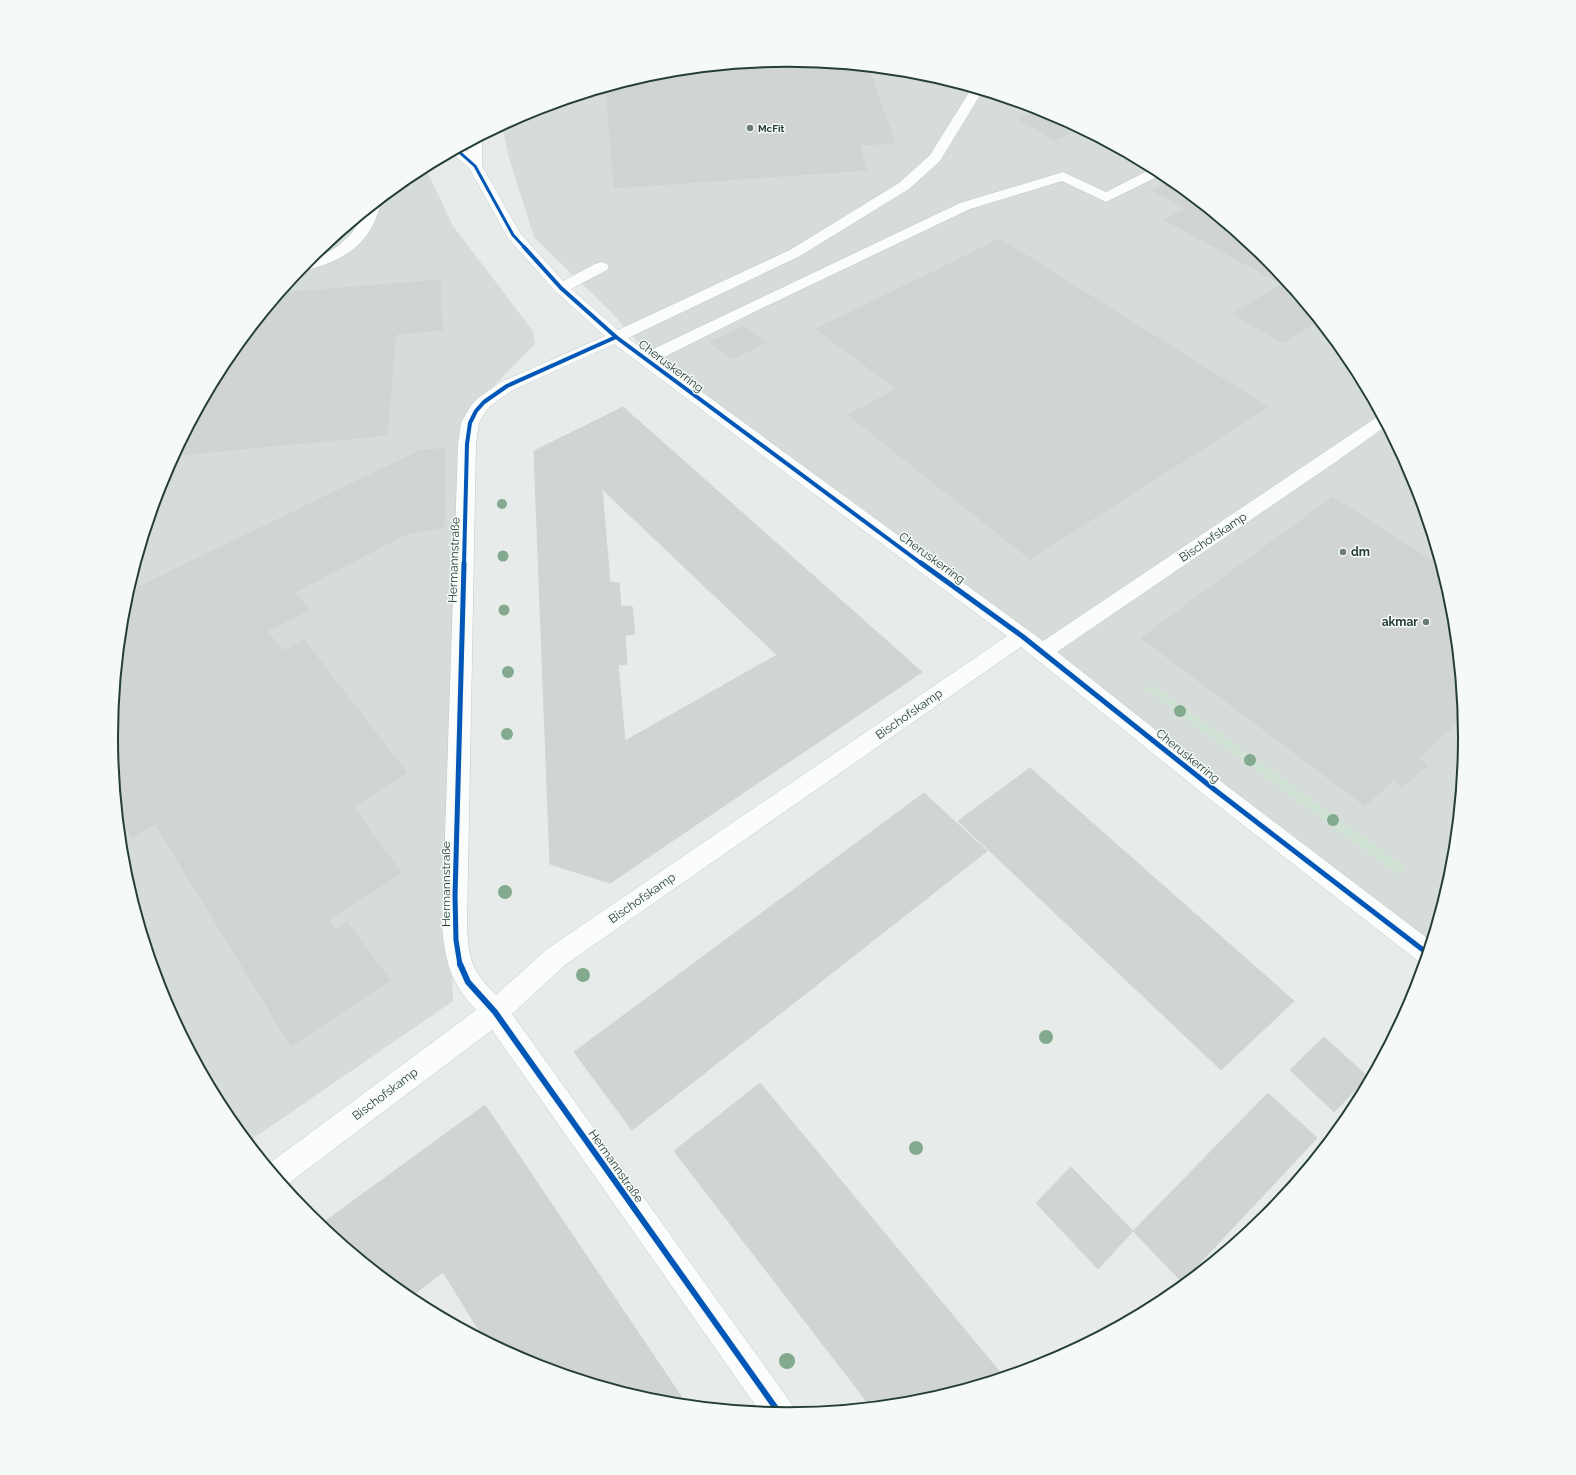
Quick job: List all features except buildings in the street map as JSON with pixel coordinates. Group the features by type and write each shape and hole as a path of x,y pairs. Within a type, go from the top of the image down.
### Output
{"street":[{"name":"Hermannstraße","path":"776,1408 495,1012 465,976 458,958 456,936 455,871 458,733 467,444 470,423 476,411 484,402 507,386 616,337 795,253 904,186 936,158 975,94"},
{"name":"Cheruskerring","path":"475,145 475,166"},
{"name":"Cheruskerring","path":"460,153 475,166 513,235 561,288 616,337 645,360 1022,636 1215,790 1424,951"},
{"path":"645,360 744,311 965,206 1063,176 1106,198 1152,174"},
{"path":"314,263 332,258 344,249 361,232 369,215"},
{"path":"561,288 601,267"},
{"name":"Bischofskamp","path":"1042,652 1331,457 1380,422"},
{"name":"Bischofskamp","path":"279,1173 495,1012 556,957 1022,636"}],"shaded area":[{"path":"744,68 832,68 919,80 962,90 1045,118 1085,136 1161,180 1230,233 1262,263 1292,295 1320,329 1346,365 1369,402 1389,441 1423,522 1436,564 1446,607 1453,650 1457,694 1457,781 1453,825 1446,868 1436,911 1424,951 1036,641 656,362 612,313 534,237 510,161 503,131 531,118 572,103 614,90 657,80"},
{"path":"428,172 453,226 533,331 535,344 479,401 471,412 452,971 453,1001 251,1140 230,1110 207,1073 169,994 153,953 140,911 130,868 123,825 119,781 119,694 123,650 130,607 140,564 153,522 187,441 207,402 230,365 256,329 284,295 314,263 346,233 380,206"}],"green space":[{"path":"1153,685 1405,867 1399,875 1145,689"},
{"path":"1320,1146 1292,1180 1276,1197"}],"cycle path":[{"path":"460,153 475,166 513,235 561,288 616,337 798,473 1022,636 1215,790 1424,951"},
{"path":"616,337 507,386 484,402 476,411 470,423 467,444 454,910 458,955 461,967 468,982 495,1012 776,1408"}],"place":[{"name":"McFit","path":"750,128"},
{"name":"dm","path":"1343,552"},
{"name":"akmar","path":"1426,622"}]}
